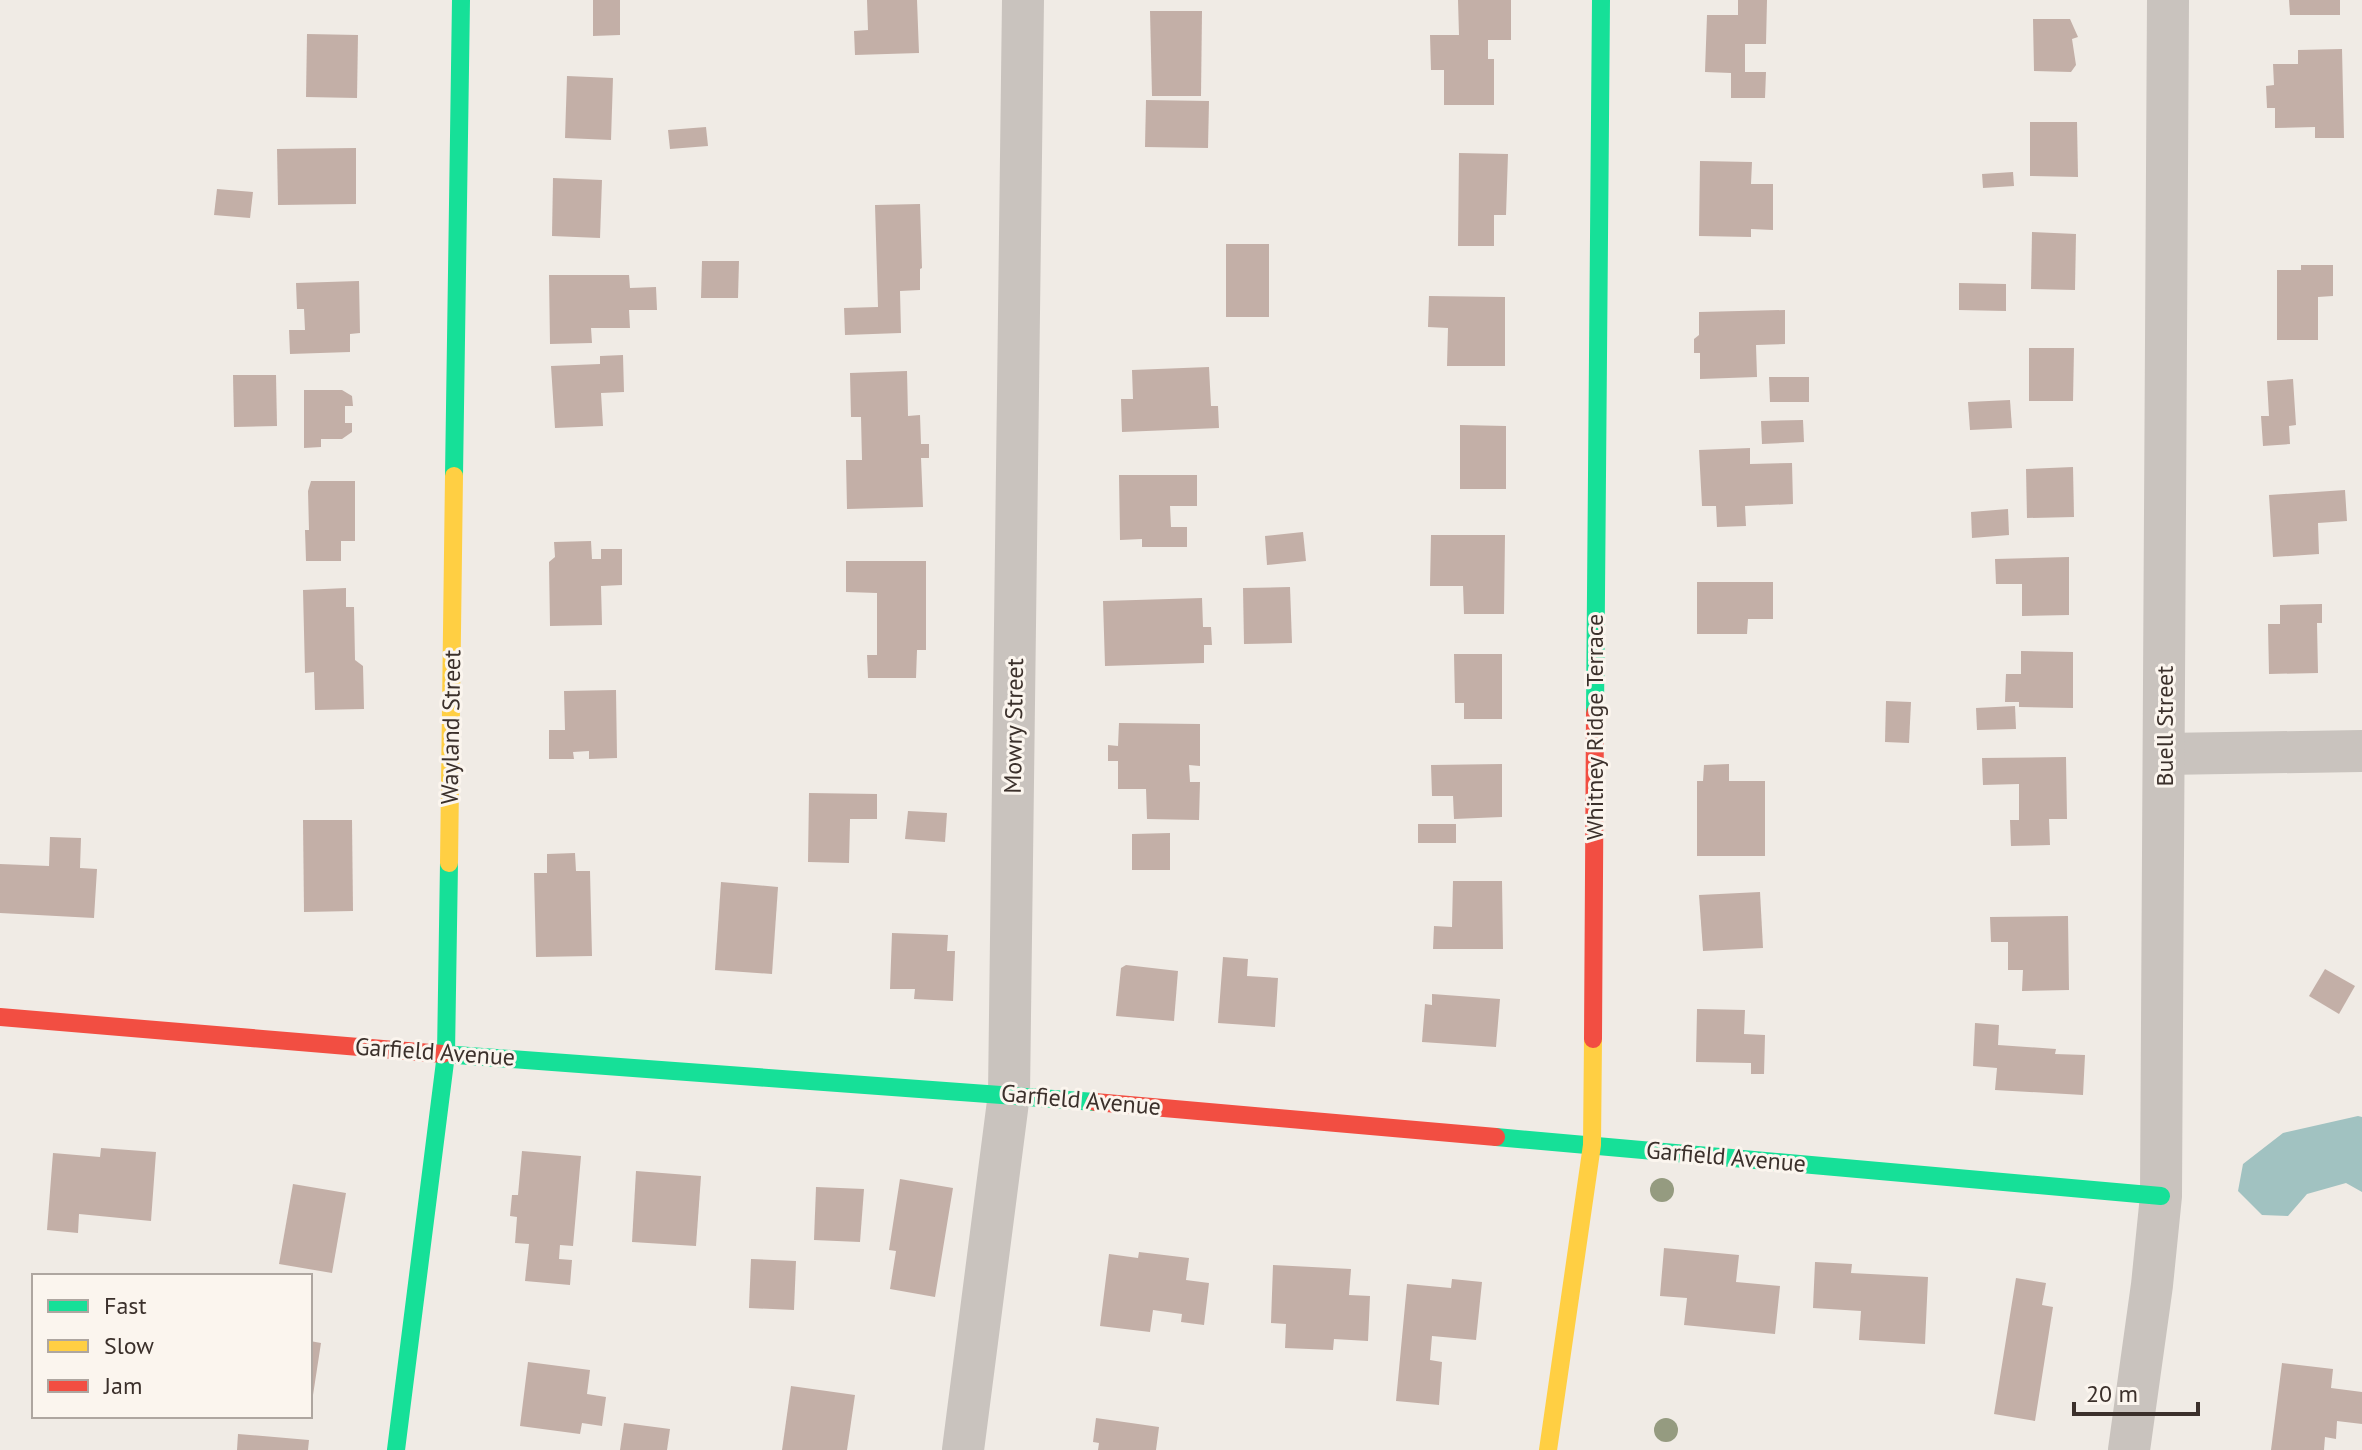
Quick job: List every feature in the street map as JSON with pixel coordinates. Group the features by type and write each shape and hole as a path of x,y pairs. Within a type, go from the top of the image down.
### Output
{"street":[{"name":"Wayland Street","path":"396,1450 446,1054 461,0"},
{"name":"Mowry Street","path":"963,1450 1009,1094 1023,0"},
{"name":"Whitney Ridge Terrace","path":"1548,1450 1592,1145 1601,0"},
{"name":"Buell Street","path":"2129,1450 2161,1196 2168,0"},
{"path":"2164,754 2362,751"},
{"name":"Garfield Avenue","path":"0,1017 446,1054 1009,1094 2161,1196"}],"water":[{"path":"2362,1117 2362,1192 2346,1183 2307,1194 2288,1216 2262,1215 2238,1191 2243,1164 2283,1133"}],"building":[{"path":"593,0 620,0 620,35 593,36"},
{"path":"867,0 917,0 919,53 855,55 854,31 868,30"},
{"path":"1458,0 1511,0 1511,40 1488,40 1488,59 1494,59 1494,105 1444,105 1444,70 1431,70 1430,35 1459,35"},
{"path":"1738,0 1767,0 1766,44 1745,44 1745,72 1766,72 1765,98 1731,98 1731,73 1705,72 1707,15 1738,15"},
{"path":"2289,0 2340,0 2340,15 2290,15"},
{"path":"1150,11 1202,11 1201,96 1152,96"},
{"path":"2033,19 2070,19 2078,37 2072,39 2076,65 2071,72 2034,71"},
{"path":"307,34 358,35 357,98 306,97"},
{"path":"2342,49 2344,138 2315,138 2315,127 2275,128 2275,108 2267,108 2266,86 2274,85 2273,64 2298,64 2298,50"},
{"path":"567,76 613,78 611,140 565,138"},
{"path":"1146,100 1209,101 1208,148 1145,147"},
{"path":"2030,122 2077,122 2078,177 2030,176"},
{"path":"706,127 708,146 670,149 668,130"},
{"path":"356,148 356,204 278,205 277,149"},
{"path":"1459,153 1508,154 1506,215 1494,215 1494,246 1458,246"},
{"path":"1700,161 1752,162 1751,184 1773,184 1773,230 1751,229 1751,237 1699,236"},
{"path":"2013,172 2014,186 1983,188 1982,174"},
{"path":"553,178 602,180 600,238 552,236"},
{"path":"217,189 253,192 250,218 214,215"},
{"path":"920,204 920,290 900,291 901,333 845,335 844,308 878,307 875,205"},
{"path":"2032,232 2076,234 2075,290 2031,289"},
{"path":"1226,244 1269,244 1269,317 1226,317"},
{"path":"702,261 739,261 738,298 701,298"},
{"path":"2301,265 2333,265 2333,296 2318,297 2318,340 2277,340 2277,270 2301,270"},
{"path":"549,275 629,275 630,288 656,287 657,310 629,310 630,328 591,328 592,343 550,344"},
{"path":"359,281 360,333 350,334 350,352 290,354 289,330 305,330 304,309 297,309 296,283"},
{"path":"1959,283 2006,284 2006,311 1959,310"},
{"path":"1429,296 1505,297 1505,366 1447,366 1448,328 1428,327"},
{"path":"1785,310 1785,344 1756,345 1757,377 1700,379 1700,353 1694,353 1694,339 1699,335 1699,312"},
{"path":"2029,348 2074,348 2073,401 2029,401"},
{"path":"623,355 624,392 601,393 603,426 555,428 551,366 600,364 600,356"},
{"path":"1209,367 1211,406 1218,406 1219,428 1122,432 1121,399 1133,399 1132,370"},
{"path":"907,371 908,416 920,415 921,444 929,444 929,458 921,458 923,507 847,509 846,460 862,460 861,417 851,417 850,373"},
{"path":"233,375 276,375 277,426 234,427"},
{"path":"1769,377 1809,377 1809,402 1770,402"},
{"path":"2293,379 2296,425 2289,426 2290,444 2263,446 2261,416 2269,416 2267,381"},
{"path":"304,390 342,390 352,396 353,406 345,406 345,423 352,423 352,432 342,439 321,439 321,447 304,448"},
{"path":"2010,400 2012,428 1970,430 1968,402"},
{"path":"1803,420 1804,442 1762,444 1761,421"},
{"path":"1460,425 1506,426 1506,489 1460,489"},
{"path":"1750,448 1750,464 1792,463 1793,504 1745,506 1746,526 1717,527 1716,506 1702,506 1699,450"},
{"path":"2073,467 2074,517 2027,518 2026,469"},
{"path":"1119,475 1197,475 1197,506 1170,506 1171,527 1187,527 1187,547 1142,547 1142,539 1120,540"},
{"path":"311,481 355,481 355,541 341,541 341,561 306,561 305,530 309,530 308,491"},
{"path":"2345,490 2347,521 2318,523 2319,554 2273,557 2269,495"},
{"path":"2008,509 2009,535 1972,538 1971,512"},
{"path":"1303,532 1306,561 1267,565 1265,536"},
{"path":"1431,535 1505,535 1504,614 1464,614 1463,586 1430,586"},
{"path":"591,541 592,559 601,559 601,549 622,549 622,585 601,586 602,625 550,626 549,562 555,557 554,542"},
{"path":"2069,557 2069,615 2022,616 2022,584 1996,584 1995,559"},
{"path":"846,561 926,561 926,650 917,650 916,678 868,678 867,655 877,655 877,593 846,592"},
{"path":"1697,582 1773,582 1773,619 1748,619 1747,634 1697,634"},
{"path":"1290,587 1292,643 1244,644 1243,588"},
{"path":"346,588 346,607 354,607 355,660 363,666 364,709 315,710 314,672 305,673 303,590"},
{"path":"1202,598 1203,627 1211,627 1212,645 1204,645 1204,663 1105,666 1103,601"},
{"path":"2322,604 2322,623 2317,623 2318,673 2269,674 2268,624 2280,624 2280,605"},
{"path":"2021,651 2073,652 2073,708 2019,707 2019,702 2005,702 2006,674 2021,674"},
{"path":"1454,654 1502,654 1502,719 1464,719 1464,703 1455,703"},
{"path":"616,690 617,758 589,759 589,751 573,752 574,759 549,759 549,730 565,730 564,691"},
{"path":"1886,701 1911,702 1909,743 1885,742"},
{"path":"2015,706 2016,729 1977,730 1976,708"},
{"path":"1119,723 1200,724 1200,766 1189,765 1190,782 1200,782 1199,820 1147,819 1146,789 1118,789 1118,761 1108,761 1108,745 1118,746"},
{"path":"2066,757 2067,819 2049,819 2050,845 2011,846 2010,820 2019,820 2019,784 1983,785 1982,758"},
{"path":"1502,764 1502,817 1454,819 1453,796 1432,796 1431,765"},
{"path":"1729,764 1729,781 1765,781 1765,856 1697,856 1697,781 1703,781 1704,765"},
{"path":"809,793 877,794 877,819 850,819 849,863 808,862"},
{"path":"908,811 947,813 945,842 905,839"},
{"path":"303,820 352,820 353,911 304,912"},
{"path":"1418,824 1456,824 1456,843 1418,843"},
{"path":"1170,833 1170,870 1132,870 1132,834"},
{"path":"50,837 81,838 80,868 97,869 94,918 0,913 0,864 49,866"},
{"path":"575,853 576,871 590,871 592,956 536,957 534,873 547,873 547,854"},
{"path":"1453,881 1502,881 1503,949 1433,949 1434,926 1452,927"},
{"path":"721,882 778,887 772,974 715,970"},
{"path":"1760,892 1763,948 1703,951 1699,895"},
{"path":"2068,916 2069,990 2022,991 2023,970 2008,970 2008,942 1991,942 1990,917"},
{"path":"892,933 948,935 947,951 955,951 953,1001 914,999 915,989 890,989"},
{"path":"1223,957 1248,959 1247,976 1278,978 1275,1027 1218,1023"},
{"path":"1126,965 1178,971 1174,1021 1116,1016 1121,968"},
{"path":"2325,969 2355,986 2339,1014 2309,996"},
{"path":"1432,994 1500,999 1496,1047 1422,1042 1425,1004 1432,1005"},
{"path":"1697,1009 1745,1010 1744,1034 1765,1035 1764,1074 1751,1074 1751,1063 1696,1062"},
{"path":"1975,1023 1999,1025 1998,1045 2056,1049 2055,1054 2085,1055 2083,1095 1995,1090 1997,1068 1973,1066"},
{"path":"101,1148 156,1152 151,1221 79,1214 78,1233 47,1230 53,1153 100,1157"},
{"path":"522,1151 581,1156 573,1246 560,1245 559,1259 572,1260 570,1285 525,1281 529,1244 515,1243 517,1217 510,1216 512,1195 518,1195"},
{"path":"636,1171 701,1176 696,1246 632,1242"},
{"path":"900,1179 953,1188 935,1297 890,1289 896,1251 889,1250"},
{"path":"293,1184 346,1193 332,1273 279,1264"},
{"path":"816,1187 864,1189 860,1242 814,1240"},
{"path":"1664,1248 1739,1255 1736,1282 1780,1286 1775,1334 1684,1325 1687,1298 1660,1296"},
{"path":"1139,1252 1189,1258 1186,1280 1209,1283 1204,1325 1181,1322 1182,1314 1153,1310 1150,1332 1100,1326 1109,1254 1138,1258"},
{"path":"751,1259 796,1261 794,1310 749,1308"},
{"path":"1815,1262 1852,1264 1851,1273 1928,1277 1925,1344 1859,1340 1861,1311 1813,1308"},
{"path":"1273,1265 1351,1269 1349,1295 1370,1296 1368,1341 1334,1339 1333,1350 1285,1348 1286,1324 1271,1323"},
{"path":"2016,1278 2046,1283 2042,1305 2053,1307 2035,1421 1994,1414"},
{"path":"1452,1279 1482,1282 1476,1340 1432,1336 1430,1360 1442,1362 1439,1405 1396,1401 1407,1284 1451,1288"},
{"path":"312,1341 321,1343 312,1395"},
{"path":"528,1362 590,1370 587,1394 606,1397 602,1426 582,1423 580,1434 520,1426"},
{"path":"2282,1363 2333,1369 2331,1388 2362,1392 2362,1424 2337,1421 2336,1439 2325,1437 2324,1450 2271,1450"},
{"path":"791,1386 855,1395 847,1450 782,1450"},
{"path":"1096,1418 1159,1427 1156,1450 1098,1450 1099,1443 1093,1442"},
{"path":"624,1423 670,1429 667,1450 620,1450"},
{"path":"238,1434 309,1440 308,1450 237,1450"}],"traffic: fast":[{"path":"454,476 461,0"},
{"path":"1595,713 1601,0"},
{"path":"396,1450 446,1054 449,863"},
{"path":"443,1054 1095,1102"},
{"path":"1496,1137 2161,1196"}],"traffic: slow":[{"path":"449,863 454,476"},
{"path":"1548,1450 1592,1145 1593,1039"}],"traffic: jam":[{"path":"1593,1039 1595,713"},
{"path":"0,1017 443,1054"},
{"path":"1095,1102 1496,1137"}]}
